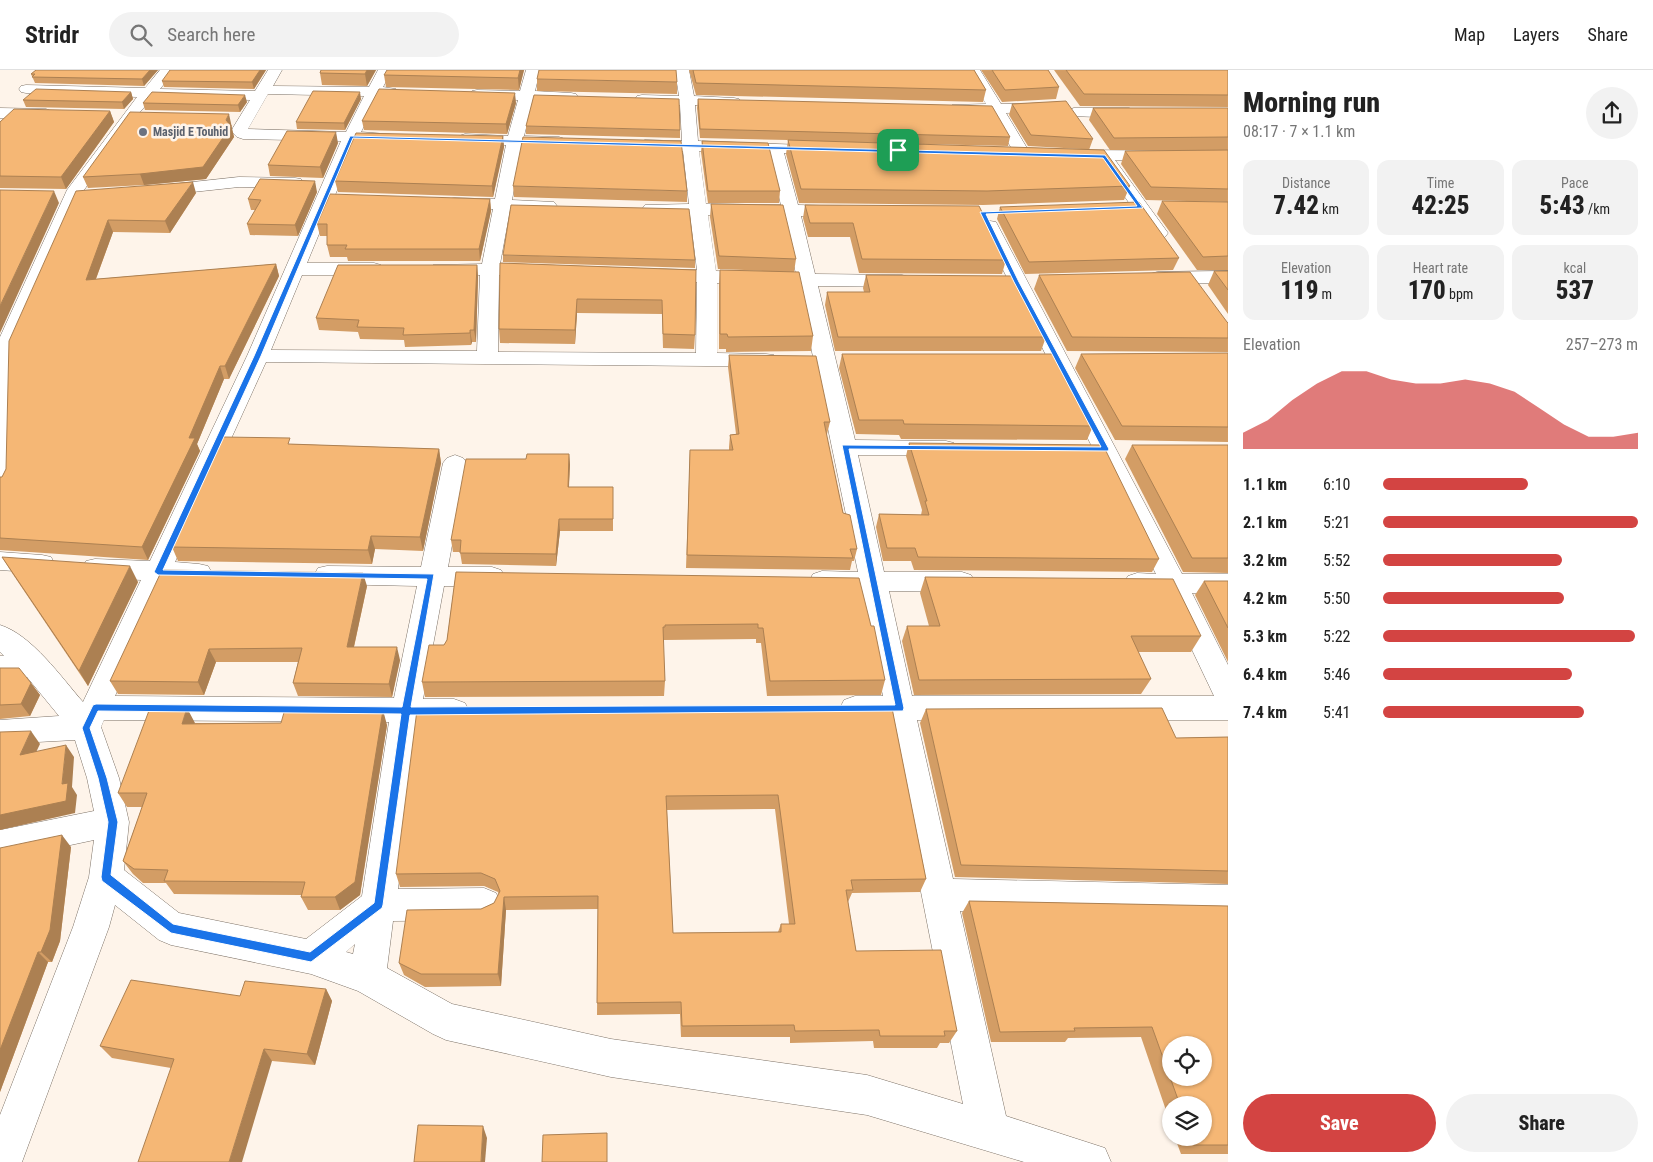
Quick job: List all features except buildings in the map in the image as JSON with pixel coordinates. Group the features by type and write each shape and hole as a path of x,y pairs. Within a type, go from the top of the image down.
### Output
{"street":[{"path":"0,482 3,354 73,195 129,116 168,70"},
{"path":"275,70 245,119 239,131 242,134 409,138"},
{"path":"6,1139 91,927 106,877 113,822 91,718 258,356 351,137 385,70"},
{"path":"488,358 490,269 515,141 528,96 533,70"},
{"path":"682,70 707,276 706,360"},
{"path":"973,70 1022,153"},
{"path":"26,89 151,92 404,93"},
{"path":"461,94 588,98"},
{"path":"627,99 747,102"},
{"path":"1069,105 1168,246"},
{"path":"946,107 995,109 1069,105 1141,113"},
{"path":"0,113 60,114"},
{"path":"109,116 149,116"},
{"path":"226,118 245,119"},
{"path":"448,139 573,142"},
{"path":"632,144 844,150"},
{"path":"775,148 792,211 807,280 814,360 845,447 989,1132"},
{"path":"1002,153 1040,154"},
{"path":"1058,155 1105,157 1228,156"},
{"path":"136,192 239,182 328,192 345,200"},
{"path":"434,203 562,206"},
{"path":"630,208 859,212"},
{"path":"1120,208 1160,208"},
{"path":"986,212 1016,282 1106,449 1228,695"},
{"path":"295,269 393,269"},
{"path":"422,269 559,271"},
{"path":"638,274 917,282"},
{"path":"1143,278 1228,277"},
{"path":"258,356 814,360"},
{"path":"845,447 970,448"},
{"path":"1076,449 1134,449"},
{"path":"368,977 406,711 455,463"},
{"path":"0,561 158,572 226,573"},
{"path":"305,574 521,577"},
{"path":"798,581 990,582"},
{"path":"1116,583 1228,584"},
{"path":"0,636 30,661 91,718"},
{"path":"0,667 34,666"},
{"path":"831,709 1228,708"},
{"path":"0,732 91,718 485,710"},
{"path":"0,845 113,822"},
{"path":"106,877 171,928 311,957 368,977 446,1021 611,1058 867,1095 1090,1162"},
{"path":"940,895 1228,901"},
{"path":"311,957 378,905 484,904"}],"place":[{"name":"Masjid E Touhid","path":"143,132"}],"route":[{"path":"898,150 351,137 258,356 158,572 432,576 406,711 378,905 311,957 171,928 106,877 113,822 103,778 86,728 96,708 406,711 900,708 845,447 1106,449 1017,282 983,212 1140,208 1105,157 898,150"}]}
